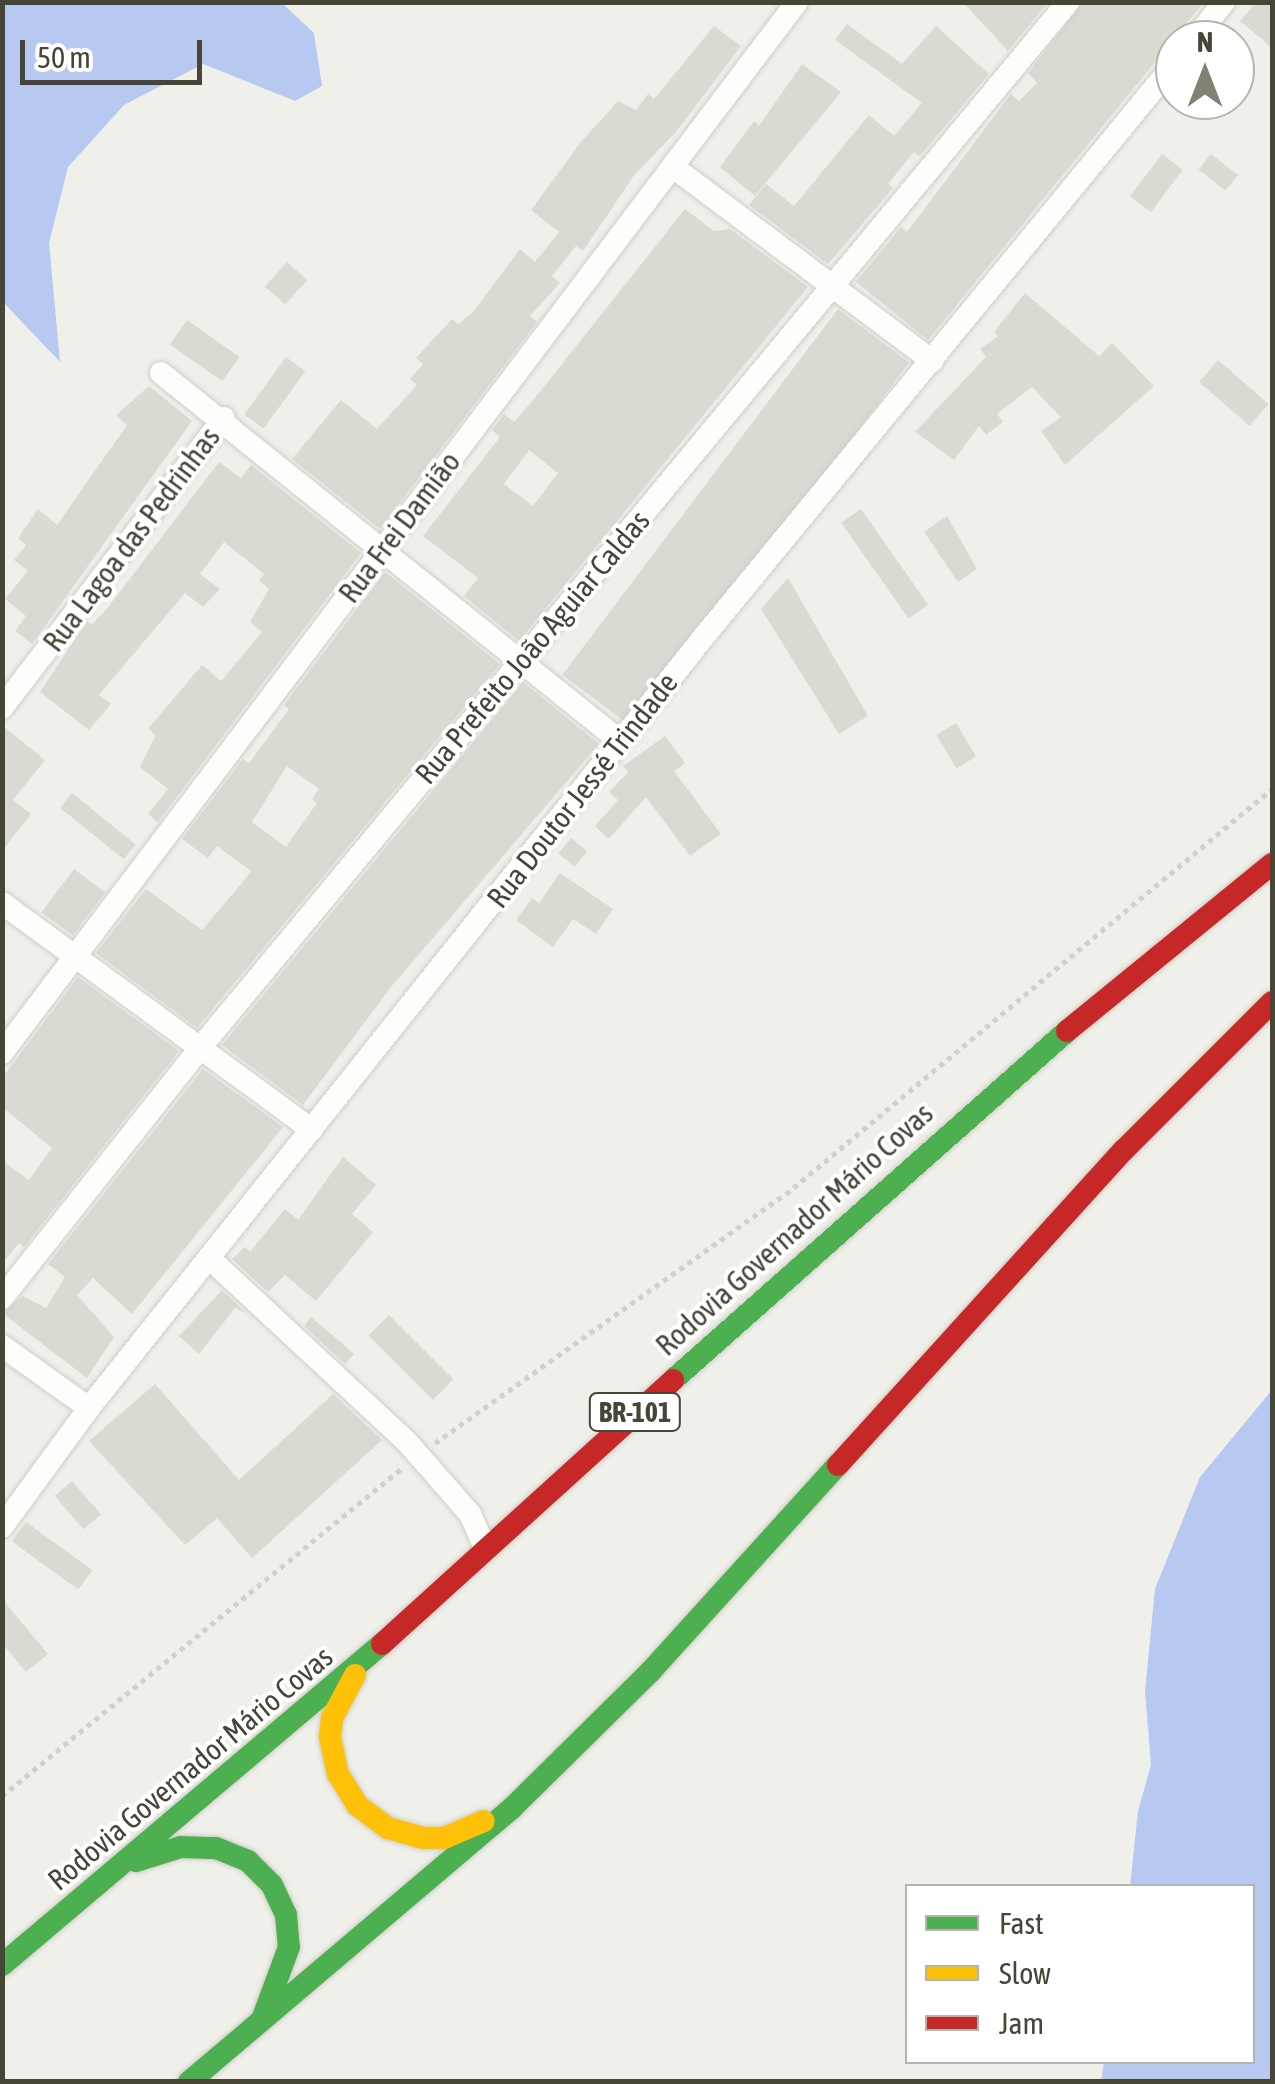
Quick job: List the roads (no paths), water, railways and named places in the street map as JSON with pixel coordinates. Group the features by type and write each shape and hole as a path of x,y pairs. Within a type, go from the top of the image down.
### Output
{"highway":[{"name":"Rodovia Governador Mário Covas","path":"2,1965 362,1662 991,1093 1272,864"},
{"path":"189,2082 260,2026 512,1808 650,1672 1124,1150 1272,1002"},
{"path":"362,1662 332,1718 330,1737 338,1774 357,1805 388,1828 424,1838 444,1838 512,1808"},
{"path":"121,1866 198,1846 232,1853 261,1872 281,1900 289,1932 286,1963 260,2026"}],"street":[{"name":"Rua Frei Damião","path":"2,1054 80,957 382,548 797,2"},
{"name":"Rua Prefeito João Aguiar Caldas","path":"2,1298 200,1048 1068,2"},
{"name":"Rua Doutor Jessé Trindade","path":"2,1528 89,1408 620,742 1155,88"},
{"path":"673,167 932,362"},
{"path":"161,373 224,418 620,742"},
{"name":"Rua Lagoa das Pedrinhas","path":"2,708 224,418"},
{"path":"2,902 312,1130"},
{"path":"209,1258 419,1454 470,1514 485,1548"},
{"path":"2,1346 89,1408"}],"water":[{"path":"2,3 282,3 314,33 322,86 295,101 203,64 124,105 68,167 49,243 60,362 3,302"},
{"path":"1272,1390 1272,2081 1101,2081 1104,2064 1255,2064 1255,1884 1130,1884 1138,1811 1151,1765 1145,1691 1155,1589 1200,1477"}]}
